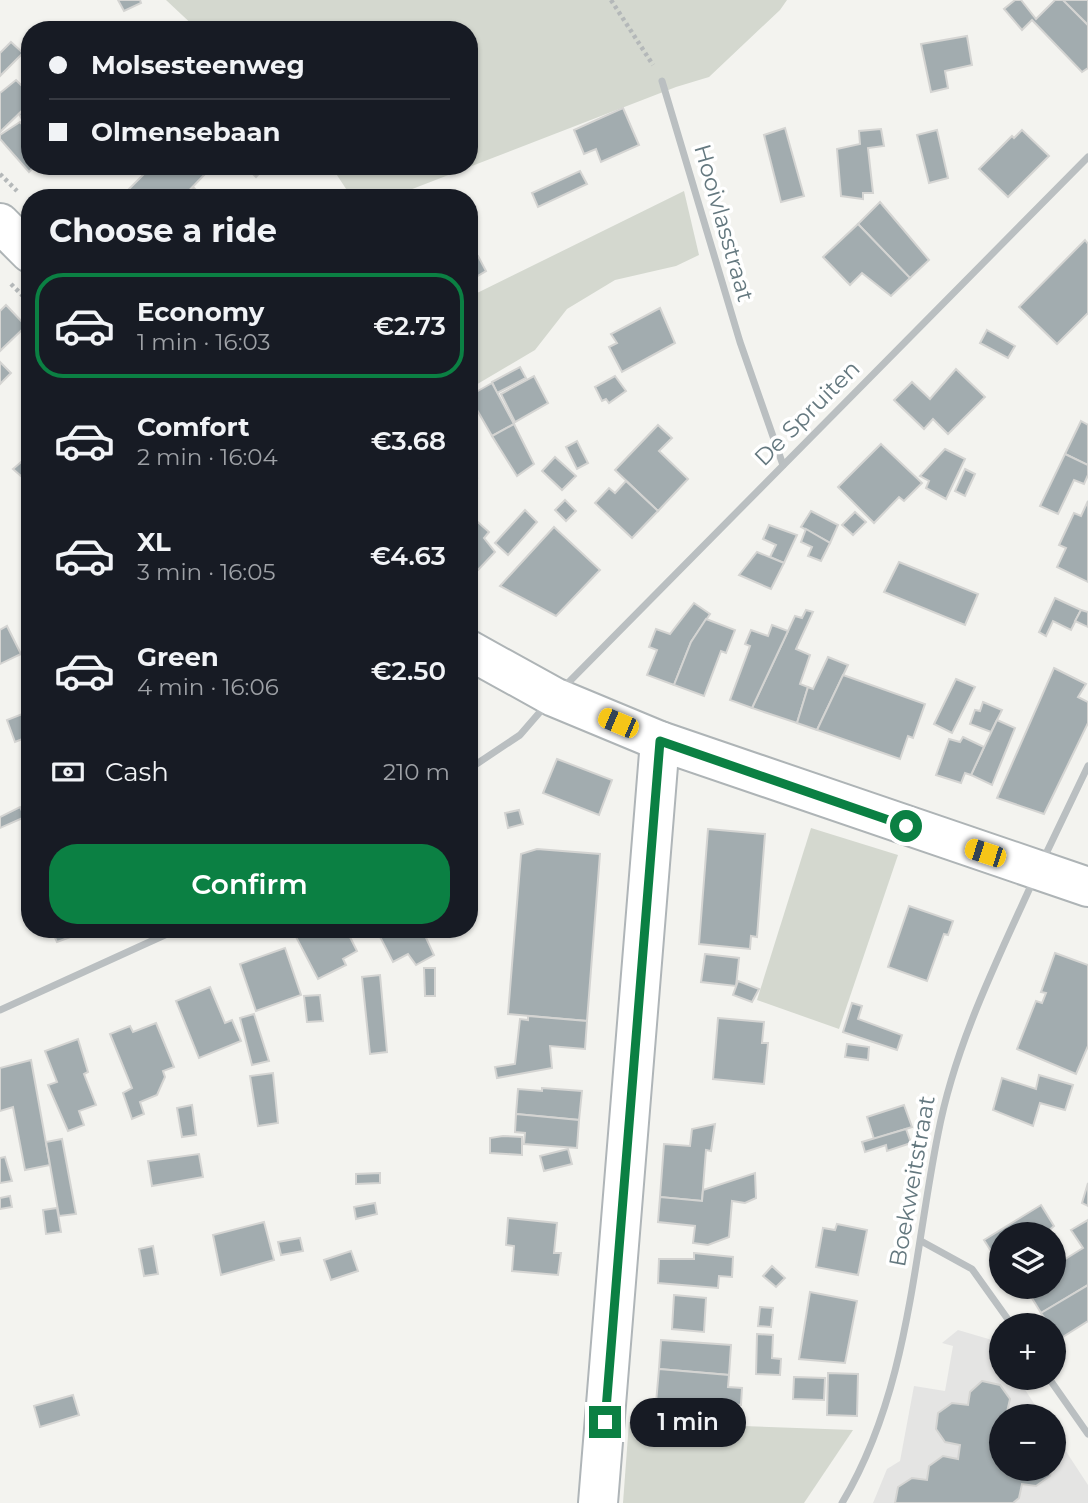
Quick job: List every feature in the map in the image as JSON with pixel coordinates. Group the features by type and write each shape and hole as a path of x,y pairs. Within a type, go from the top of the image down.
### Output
{"street":[{"name":"Hooivlasstraat","path":"662,81 732,318 783,466"},
{"name":"De Spruiten","path":"478,763 520,735 554,696 1088,157"},
{"path":"0,223 19,267"},
{"path":"478,655 554,696 660,741 1088,887"},
{"path":"598,1503 660,741"},
{"name":"Boekweitstraat","path":"842,1503 861,1471 891,1394 921,1241 938,1134 952,1074 991,973 1088,766"},
{"path":"0,1010 158,938"},
{"path":"921,1241 972,1269 1003,1313"},
{"path":"1057,1390 1088,1434"}],"path":[{"path":"611,0 632,29 662,81"}],"shaded area":[{"path":"166,0 787,0 780,10 709,77 676,87 478,164 478,21 188,21"},
{"path":"337,175 448,175 412,189 346,189"},
{"path":"684,191 699,255 676,266 615,280 567,309 535,350 478,384 478,293"},
{"path":"811,828 898,855 839,1029 757,1000"},
{"path":"958,1330 989,1339 989,1390 1025,1390 1034,1404 989,1404 989,1481 1066,1481 1066,1451 1088,1485 1088,1503 873,1503 887,1469 900,1461 914,1386 945,1391 953,1346 942,1343"},
{"path":"629,1422 853,1430 804,1503 623,1503"}],"building":[{"path":"118,0 140,0 141,3 124,11"},
{"path":"1015,0 1021,0 1036,19 1055,0 1063,0 1088,25 1088,68 1082,72 1032,20 1022,30 1004,9"},
{"path":"1063,0 1088,0 1088,25"},
{"path":"967,36 972,65 945,71 948,88 931,92 921,44"},
{"path":"11,42 21,51 21,55 0,76 0,53"},
{"path":"16,80 21,85 21,112 0,132 0,93"},
{"path":"623,108 639,145 601,162 596,149 584,154 574,130"},
{"path":"21,123 21,163 0,139 0,135"},
{"path":"785,128 804,196 781,202 764,135"},
{"path":"881,129 884,146 868,148 873,193 863,193 863,199 841,196 837,149 860,144 859,131"},
{"path":"937,130 948,178 929,183 917,135"},
{"path":"1022,130 1049,156 1008,197 979,169 1012,136 1014,138"},
{"path":"580,171 587,184 538,207 532,193"},
{"path":"143,175 204,175 191,189 129,189"},
{"path":"880,202 929,260 910,278 858,224"},
{"path":"858,224 910,278 891,296 862,273 850,285 823,257"},
{"path":"1085,240 1088,244 1088,313 1057,344 1019,307"},
{"path":"478,256 486,271 478,276"},
{"path":"6,305 21,321 21,331 0,351 0,311"},
{"path":"660,308 675,343 622,372 609,347 617,343 611,334"},
{"path":"987,330 1015,346 1008,358 980,343"},
{"path":"0,362 11,373 0,384"},
{"path":"520,367 526,378 497,393 492,382"},
{"path":"956,369 985,397 948,434 933,419 924,429 894,400 912,382 930,399"},
{"path":"534,376 548,403 515,422 501,394"},
{"path":"615,376 626,391 609,403 606,399 602,401 595,387"},
{"path":"492,383 514,424 492,436 478,412 478,391"},
{"path":"1081,421 1088,425 1088,465 1065,454"},
{"path":"514,424 534,464 517,476 492,436"},
{"path":"658,425 672,438 659,451 688,479 658,511 615,470"},
{"path":"577,441 588,463 577,469 566,447"},
{"path":"881,444 922,483 904,501 899,497 874,523 838,487"},
{"path":"945,449 965,459 946,499 926,488 929,481 920,476"},
{"path":"1065,454 1088,465 1088,475 1084,484 1074,480 1058,514 1040,506"},
{"path":"555,457 576,476 562,490 542,471"},
{"path":"21,462 21,476 13,469"},
{"path":"965,469 975,474 965,496 955,491"},
{"path":"626,481 658,511 632,538 595,503 609,488 615,493"},
{"path":"565,500 576,511 566,521 555,510"},
{"path":"1088,501 1088,582 1057,567 1066,548 1059,545 1074,513 1081,516"},
{"path":"525,510 537,522 508,555 495,543"},
{"path":"811,511 838,525 830,543 801,527"},
{"path":"855,512 866,522 853,535 842,525"},
{"path":"478,522 489,532 484,538 495,552 478,570"},
{"path":"769,525 797,535 784,563 770,557 776,545 763,539"},
{"path":"554,527 600,570 556,616 500,586"},
{"path":"806,529 830,543 821,561 808,556 812,547 801,542"},
{"path":"757,552 784,563 771,589 739,575"},
{"path":"899,562 978,594 965,625 884,592"},
{"path":"1055,598 1081,610 1071,630 1053,621 1046,636 1039,632"},
{"path":"694,603 710,614 691,642 674,685 647,675 657,650 649,647 656,629 670,634"},
{"path":"806,610 813,612 796,649 810,655 800,684 808,687 797,723 752,708 795,616 802,618"},
{"path":"1081,610 1088,612 1088,627 1075,621"},
{"path":"706,619 735,630 726,653 721,651 704,696 674,685 691,642"},
{"path":"772,625 788,631 752,708 730,700 750,646 745,644 751,630 768,636"},
{"path":"7,626 21,654 0,664 0,630"},
{"path":"828,657 848,665 817,730 797,723 808,687 813,689"},
{"path":"1054,668 1086,684 1078,697 1088,702 1088,723 1044,814 997,798"},
{"path":"843,675 925,704 913,738 908,736 900,759 817,730"},
{"path":"956,679 975,687 952,733 934,724"},
{"path":"983,702 1002,710 991,732 970,724 975,710 980,711"},
{"path":"21,715 21,740 15,742 7,720"},
{"path":"997,720 1015,728 992,785 971,775"},
{"path":"963,737 984,747 971,775 965,773 961,783 936,775 949,739 960,742"},
{"path":"557,759 612,780 599,815 543,793"},
{"path":"20,807 21,809 21,819 0,828 0,817"},
{"path":"519,810 523,824 508,828 505,813"},
{"path":"708,829 765,834 757,937 751,936 750,949 699,944"},
{"path":"537,849 600,854 587,1021 508,1014 521,854"},
{"path":"909,906 953,921 948,935 944,934 927,981 888,967"},
{"path":"297,938 350,938 357,951 343,959 346,965 318,979"},
{"path":"381,938 426,938 434,955 416,965 408,954 393,962"},
{"path":"285,948 301,995 256,1011 240,964"},
{"path":"1055,953 1088,965 1088,1046 1076,1074 1017,1049 1036,1001 1042,1003 1046,993 1041,992"},
{"path":"705,954 739,958 736,986 701,982"},
{"path":"424,968 435,968 435,996 425,996"},
{"path":"380,975 387,1052 370,1054 362,977"},
{"path":"738,981 759,989 752,1002 733,995"},
{"path":"210,987 225,1023 232,1020 241,1041 199,1058 176,1001"},
{"path":"320,995 323,1021 307,1022 304,996"},
{"path":"852,1003 862,1006 858,1019 902,1035 897,1050 843,1032"},
{"path":"254,1014 269,1061 252,1065 240,1018"},
{"path":"528,1016 587,1021 585,1049 550,1046 552,1068 497,1078 495,1067 515,1064 520,1019 528,1020"},
{"path":"718,1018 764,1022 762,1043 768,1043 764,1084 713,1079"},
{"path":"156,1023 174,1067 163,1071 165,1077 157,1095 140,1102 144,1114 132,1119 123,1093 132,1088 110,1034 130,1026 133,1032"},
{"path":"78,1039 88,1072 84,1074 96,1105 79,1111 84,1125 68,1131 48,1085 57,1082 45,1051"},
{"path":"847,1044 869,1047 868,1060 845,1057"},
{"path":"31,1060 50,1165 25,1170 13,1107 0,1111 0,1068"},
{"path":"273,1073 278,1123 258,1126 250,1076"},
{"path":"1039,1075 1073,1085 1065,1110 1040,1103 1033,1126 993,1110 1002,1078 1036,1089"},
{"path":"542,1088 582,1091 579,1120 516,1114 518,1089 542,1091"},
{"path":"192,1105 196,1135 182,1137 177,1108"},
{"path":"904,1105 912,1127 874,1139 867,1117"},
{"path":"516,1114 579,1120 577,1148 524,1144 525,1133 515,1132"},
{"path":"715,1124 711,1151 706,1150 702,1201 660,1197 664,1144 690,1146 692,1129"},
{"path":"906,1129 911,1143 887,1151 886,1145 865,1152 862,1142"},
{"path":"522,1137 522,1155 490,1153 490,1138"},
{"path":"62,1139 76,1214 59,1216 46,1142"},
{"path":"568,1149 572,1164 544,1171 540,1156"},
{"path":"199,1154 203,1177 152,1186 148,1161"},
{"path":"5,1157 12,1181 0,1183 0,1158"},
{"path":"380,1173 380,1183 356,1184 356,1174"},
{"path":"755,1173 756,1198 745,1203 732,1201 729,1237 708,1245 693,1243 695,1226 658,1222 660,1197 702,1201 703,1190"},
{"path":"1088,1183 1088,1206 1082,1203"},
{"path":"10,1196 12,1207 0,1209 0,1198"},
{"path":"375,1203 377,1214 356,1219 354,1207"},
{"path":"1041,1205 1052,1222 1013,1222"},
{"path":"57,1208 61,1232 46,1234 43,1210"},
{"path":"508,1218 557,1223 554,1253 561,1253 558,1275 512,1271 514,1246 506,1245"},
{"path":"1088,1220 1088,1285 1066,1298 1066,1259 1083,1248 1071,1230"},
{"path":"264,1222 274,1260 221,1275 213,1235"},
{"path":"837,1224 867,1230 858,1275 816,1267 823,1228 835,1230"},
{"path":"300,1238 303,1251 281,1255 278,1242"},
{"path":"153,1246 158,1274 144,1276 139,1249"},
{"path":"351,1251 358,1271 331,1280 324,1260"},
{"path":"694,1253 733,1257 732,1277 719,1276 718,1288 658,1283 659,1259 694,1259"},
{"path":"772,1266 785,1278 776,1287 763,1276"},
{"path":"1088,1285 1088,1321 1066,1335 1066,1313 1041,1313"},
{"path":"810,1292 857,1301 845,1363 799,1359"},
{"path":"674,1295 706,1298 704,1332 672,1329"},
{"path":"1032,1299 1064,1299 1041,1313"},
{"path":"760,1307 773,1308 771,1327 758,1326"},
{"path":"757,1334 773,1335 772,1358 781,1359 780,1375 756,1374"},
{"path":"661,1340 731,1345 729,1375 659,1369"},
{"path":"659,1369 729,1375 728,1387 742,1388 741,1405 719,1403 718,1410 698,1408 697,1418 655,1414"},
{"path":"828,1373 858,1374 857,1416 827,1415"},
{"path":"794,1377 825,1378 824,1400 793,1399"},
{"path":"982,1381 989,1383 989,1390 1004,1390 1010,1399 1009,1404 989,1404 989,1481 1043,1481 1036,1486 1022,1484 1019,1498 1013,1503 895,1503 898,1487 912,1478 927,1480 929,1466 943,1456 958,1459 960,1445 945,1442 936,1429 938,1413 952,1403 968,1405 970,1392"},
{"path":"73,1395 79,1415 40,1427 34,1406"}],"route":[{"path":"605,1422 660,741 906,826"}]}
